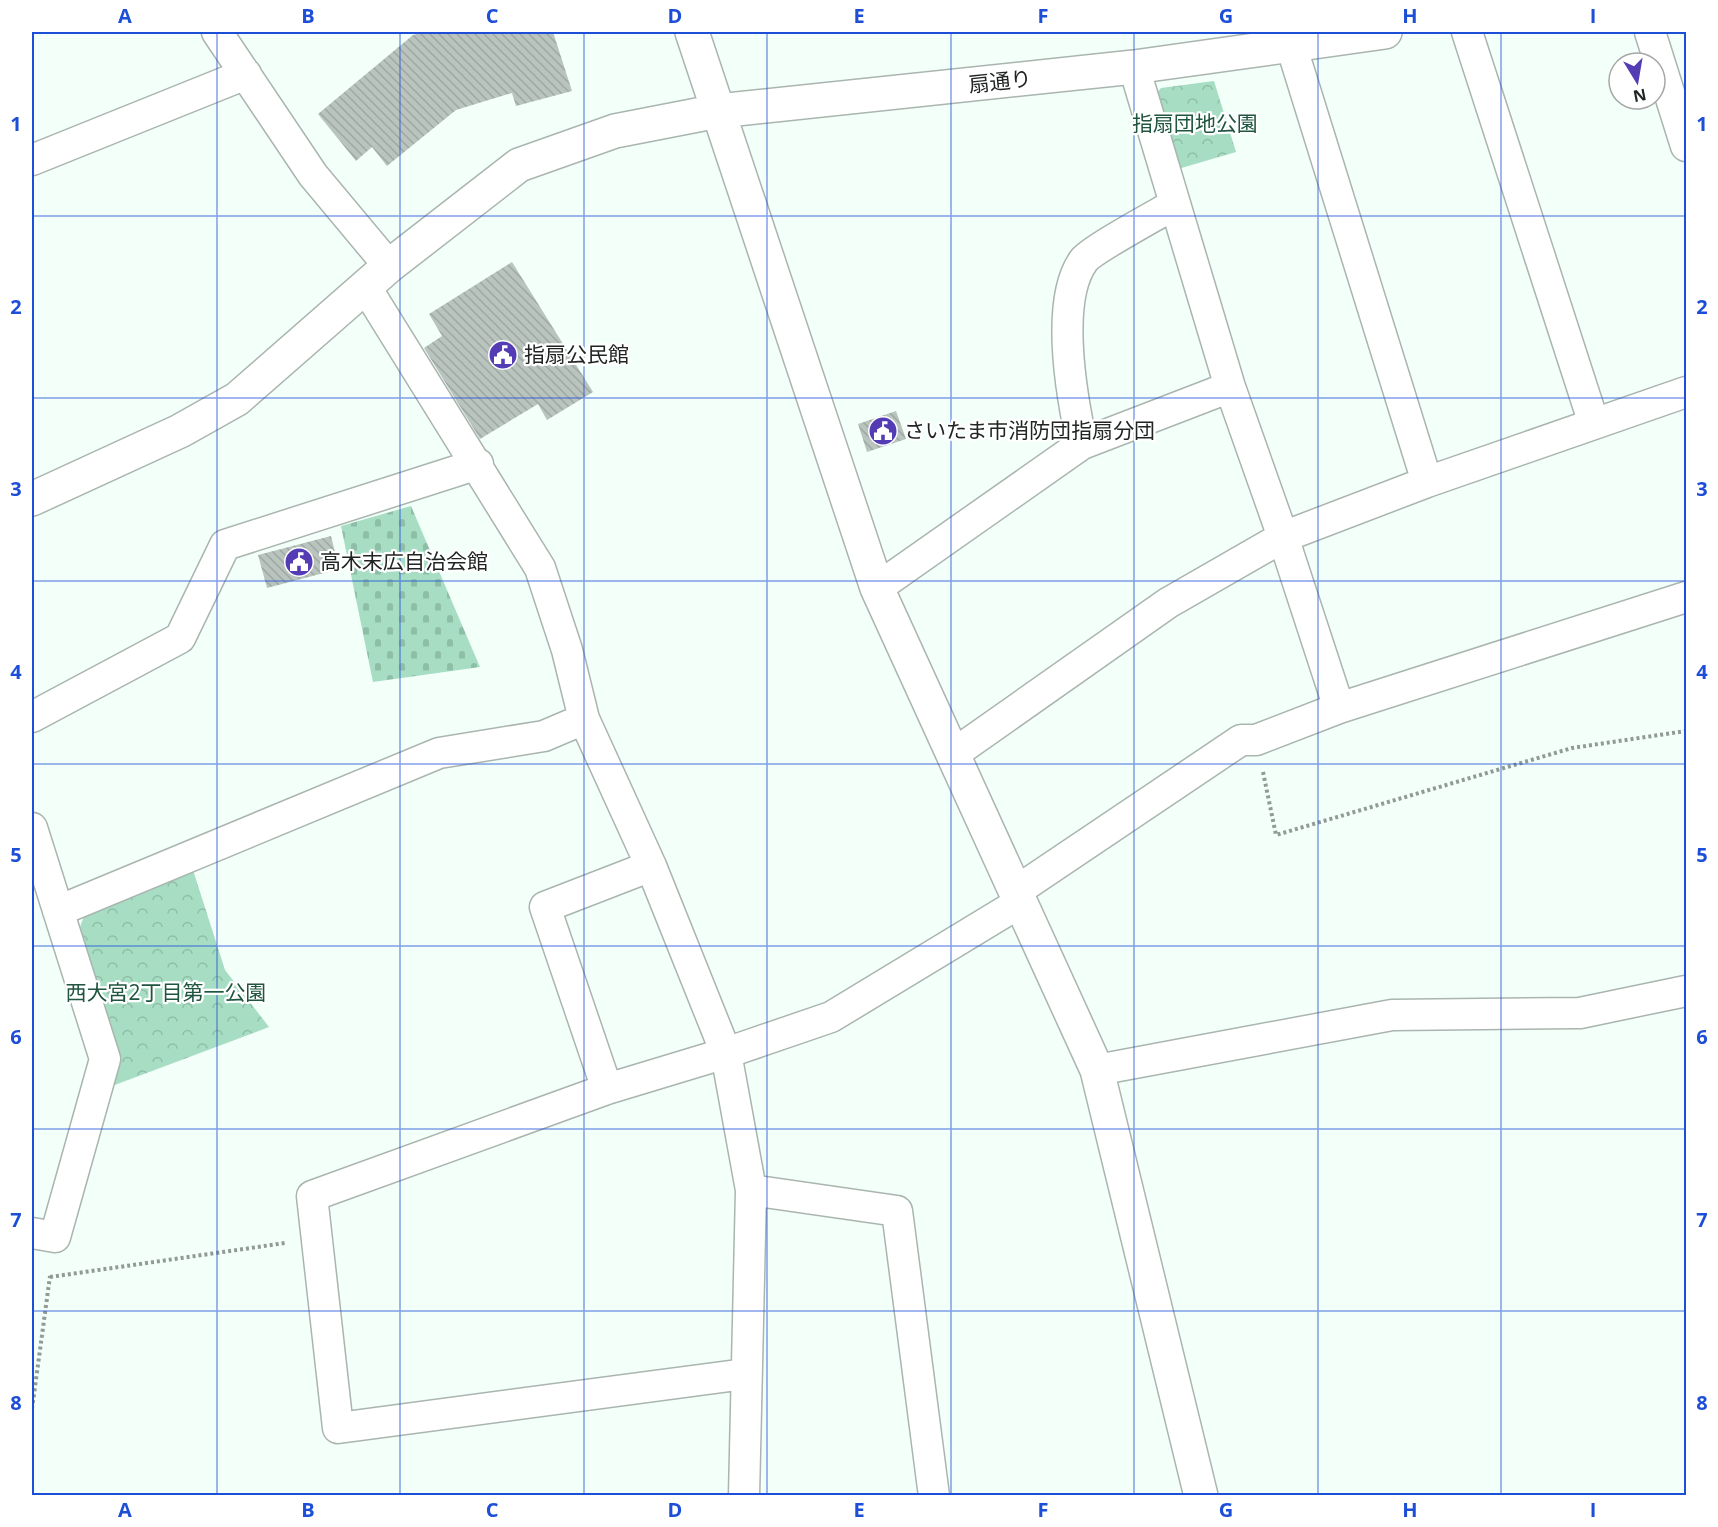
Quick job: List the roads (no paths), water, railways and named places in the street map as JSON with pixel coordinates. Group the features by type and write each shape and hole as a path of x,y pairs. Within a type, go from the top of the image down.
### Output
{"street":[{"path":"217,32 313,175 377,276 478,464 540,568 567,650 584,719 651,866 726,1053 751,1190 744,1496"},
{"path":"692,32 877,588 1097,1070 1201,1496"},
{"name":"扇通り","path":"32,499 180,431 237,399 294,352 377,276 519,165 615,131 718,111 1134,68 1385,32"},
{"path":"1467,32 1594,424"},
{"path":"1650,32 1686,146"},
{"path":"1292,45 1427,482"},
{"path":"1134,68 1230,387 1283,537 1339,708"},
{"path":"32,160 246,74"},
{"path":"1082,444 1070,386 1069,293 1085,259 1175,204"},
{"path":"877,588 1082,444 1230,387"},
{"path":"952,755 1168,603 1283,537 1427,482 1686,392"},
{"path":"32,717 180,638 225,545 478,464"},
{"path":"745,1374 338,1428 312,1196 607,1089 726,1053 831,1017 1017,898 1241,740 1256,740 1339,708 1686,597"},
{"path":"58,911 439,753 544,736 584,719"},
{"path":"32,828 105,1059 43,1235"},
{"path":"607,1089 545,907 651,866"},
{"path":"1097,1070 1392,1015 1580,1013 1686,992"},
{"path":"751,1190 897,1211 934,1496"}],"place":[{"name":"指扇公民館","path":"503,355"},
{"name":"さいたま市消防団指扇分団","path":"883,431"},
{"name":"高木末広自治会館","path":"299,562"}],"park label":[{"name":"指扇団地公園","path":"1195,124"},
{"name":"西大宮2丁目第一公園","path":"166,993"}]}
